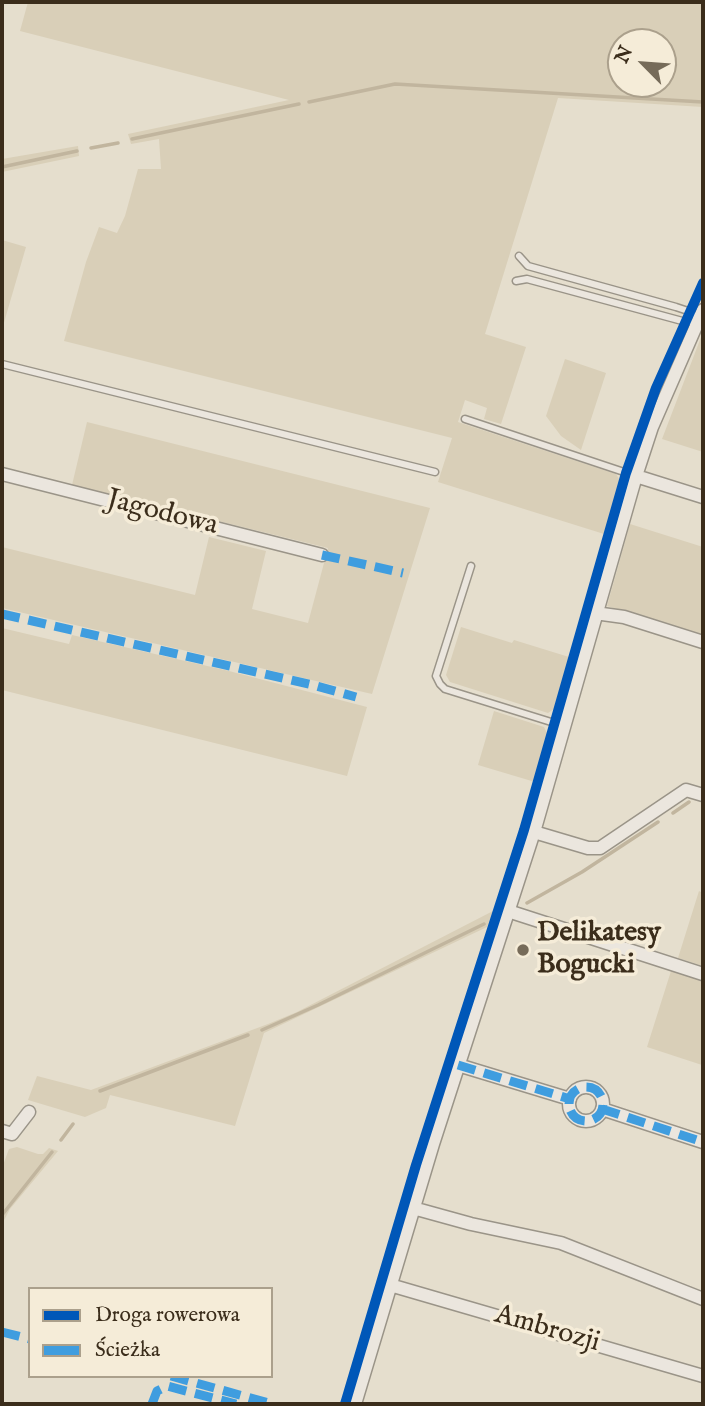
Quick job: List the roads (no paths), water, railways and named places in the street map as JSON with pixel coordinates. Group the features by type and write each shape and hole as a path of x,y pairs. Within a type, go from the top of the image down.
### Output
{"street":[{"path":"355,1404 413,1208 534,832 636,476 652,427 701,316"},
{"name":"Jagodowa","path":"2,474 322,555"},
{"path":"636,476 703,497"},
{"path":"595,613 624,617 703,642"},
{"path":"534,832 588,848 600,848 686,790 703,795"},
{"path":"508,911 703,974"},
{"path":"458,1065 570,1099"},
{"path":"588,1087 600,1095 602,1109 596,1117 581,1120 570,1110 570,1099 575,1091 588,1087"},
{"path":"602,1109 703,1142"},
{"path":"2,1131 12,1134 29,1112"},
{"path":"413,1208 471,1224 561,1243 703,1299"},
{"name":"Ambrozji","path":"390,1285 703,1376"}],"lane":[{"path":"519,256 528,266 701,316"},
{"path":"516,281 527,279 686,322 701,316"},
{"path":"2,364 435,472"},
{"path":"465,419 636,476"},
{"path":"471,566 436,676 440,684 445,689 564,726"}],"waterway":[{"path":"309,102 395,84 703,102"},
{"path":"132,139 299,104"},
{"path":"91,148 118,143"},
{"path":"2,167 77,151"},
{"path":"673,813 689,802"},
{"path":"527,903 582,872 658,822"},
{"path":"262,1030 484,924"},
{"path":"100,1091 248,1035"},
{"path":"61,1140 73,1124"},
{"path":"2,1215 52,1152"}],"place":[{"name":"Delikatesy Bogucki","path":"523,950"}]}
